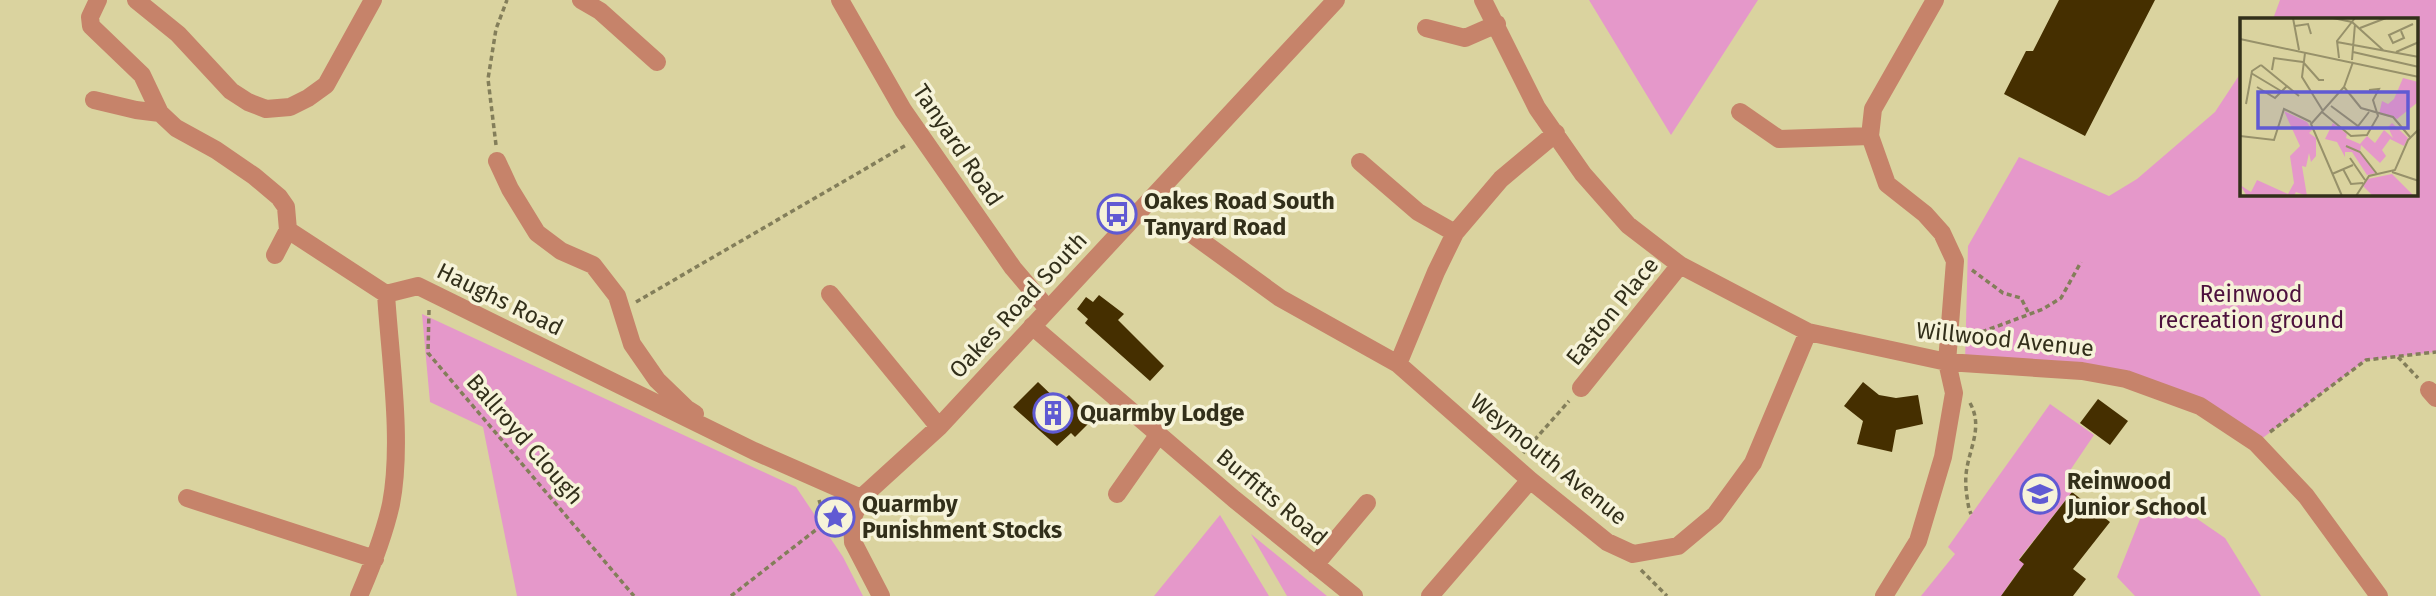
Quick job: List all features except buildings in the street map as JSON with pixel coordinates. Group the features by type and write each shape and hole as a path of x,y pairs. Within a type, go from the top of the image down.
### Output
{"street":[{"path":"98,0 90,17 91,26 142,75 160,113 176,128 216,150 254,176 279,197 286,207 288,230 275,255"},
{"path":"136,0 178,34 231,91 266,109 290,107 326,85 373,0"},
{"path":"581,0 606,6 656,62"},
{"name":"Tanyard Road","path":"840,0 903,110 1013,268 1048,309"},
{"name":"Oakes Road South","path":"853,542 852,520 861,498 939,427 1336,0"},
{"name":"Willwood Avenue","path":"1483,0 1537,108 1583,174 1628,225 1680,265 1808,332 2126,379 2200,407 2256,443 2306,496 2379,596"},
{"path":"1884,596 1918,541 1943,457 1954,393 1948,353 1955,261 1942,233 1925,214 1887,184 1870,136 1872,109 1935,0"},
{"path":"1426,28 1465,38 1497,24"},
{"path":"94,100 160,113"},
{"path":"1740,112 1779,139 1870,136"},
{"path":"1398,364 1455,233 1501,179 1556,133"},
{"name":"Haughs Road","path":"497,161 510,189 537,233 561,251 593,265 617,296 632,344 657,380 687,409 754,451"},
{"path":"1360,162 1418,212 1455,233"},
{"path":"288,230 386,294 396,449 391,503 375,559 359,596"},
{"name":"Weymouth Avenue","path":"1189,232 1280,298 1398,364 1512,465 1606,542 1633,554 1678,546 1715,515 1753,463 1808,332"},
{"name":"Easton Place","path":"1581,388 1680,265"},
{"name":"Haughs Road","path":"386,294 418,286 754,451 861,498"},
{"path":"830,294 939,427"},
{"name":"Burfitts Road","path":"1032,326 1234,499 1354,596"},
{"path":"1117,494 1160,434"},
{"path":"1430,596 1530,480"},
{"path":"187,498 375,559"},
{"path":"1315,565 1367,503"},
{"path":"853,542 881,596"}],"path":[{"path":"497,161 488,79 496,29 507,0"},
{"path":"622,310 921,136"},
{"path":"1955,261 1981,274 2003,293 2021,298 2029,314"},
{"path":"1948,353 2061,298 2081,262"},
{"name":"Ballroyd Clough","path":"430,292 428,353 634,596"},
{"path":"2256,443 2366,360 2436,352"},
{"path":"2398,356 2432,394"},
{"path":"1512,465 1581,388"},
{"path":"1969,401 1975,411 1977,434 1966,475 1971,514"},
{"path":"810,475 826,522 853,542"},
{"path":"731,596 826,522"}],"green space":[{"path":"1589,0 1758,0 1671,135"},
{"name":"Reinwood recreation ground","path":"2280,0 2436,0 2436,352 2366,360 2256,443 2126,379 1965,363 1968,246 2019,157 2109,196 2137,179 2215,112 2240,74 2240,196 2418,196 2418,18 2273,18"},
{"path":"422,314 796,487 843,557 863,596 517,596 483,427 430,402"},
{"path":"2050,404 2094,435 2071,469 2072,492 2019,559 2035,572 2017,573 2003,593 2007,596 1921,596 1955,554 1948,547"},
{"path":"2177,505 2225,538 2261,596 2135,596 2117,577 2144,509"},
{"path":"1220,515 1269,596 1154,596"},
{"path":"1251,534 1327,596 1287,596"}],"place":[{"name":"Oakes Road South Tanyard Road","path":"1117,214"},
{"name":"Quarmby Lodge","path":"1053,413"},
{"name":"Reinwood Junior School","path":"2040,494"},
{"name":"Quarmby Punishment Stocks","path":"835,517"}]}
